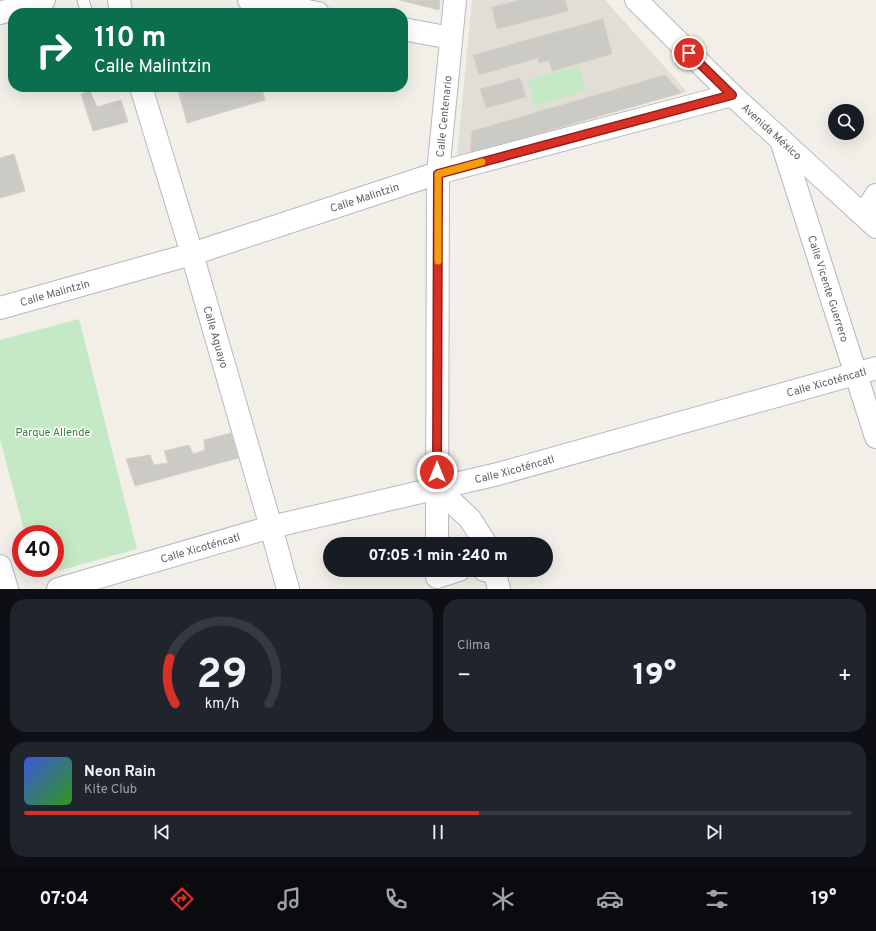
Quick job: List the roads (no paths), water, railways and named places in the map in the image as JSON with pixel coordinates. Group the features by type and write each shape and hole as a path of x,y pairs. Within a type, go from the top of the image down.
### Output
{"street":[{"path":"17,8 44,0"},
{"name":"Calle Centenario","path":"437,537 438,174 455,0"},
{"name":"Avenida México","path":"636,0 732,95 870,221"},
{"path":"253,5 277,8"},
{"path":"408,30 451,38"},
{"name":"Calle Aguayo","path":"143,92 192,254 288,589"},
{"name":"Calle Malintzin","path":"0,308 192,254 438,174 732,95"},
{"name":"Calle Vicente Guerrero","path":"781,140 866,371 876,437"},
{"path":"870,221 876,196"},
{"name":"Calle Xicoténcatl","path":"58,589 271,527 498,474 866,371"},
{"path":"437,488 470,519 482,537"},
{"path":"0,566 6,589"}],"park label":[{"name":"Parque Allende","path":"53,432"}]}
